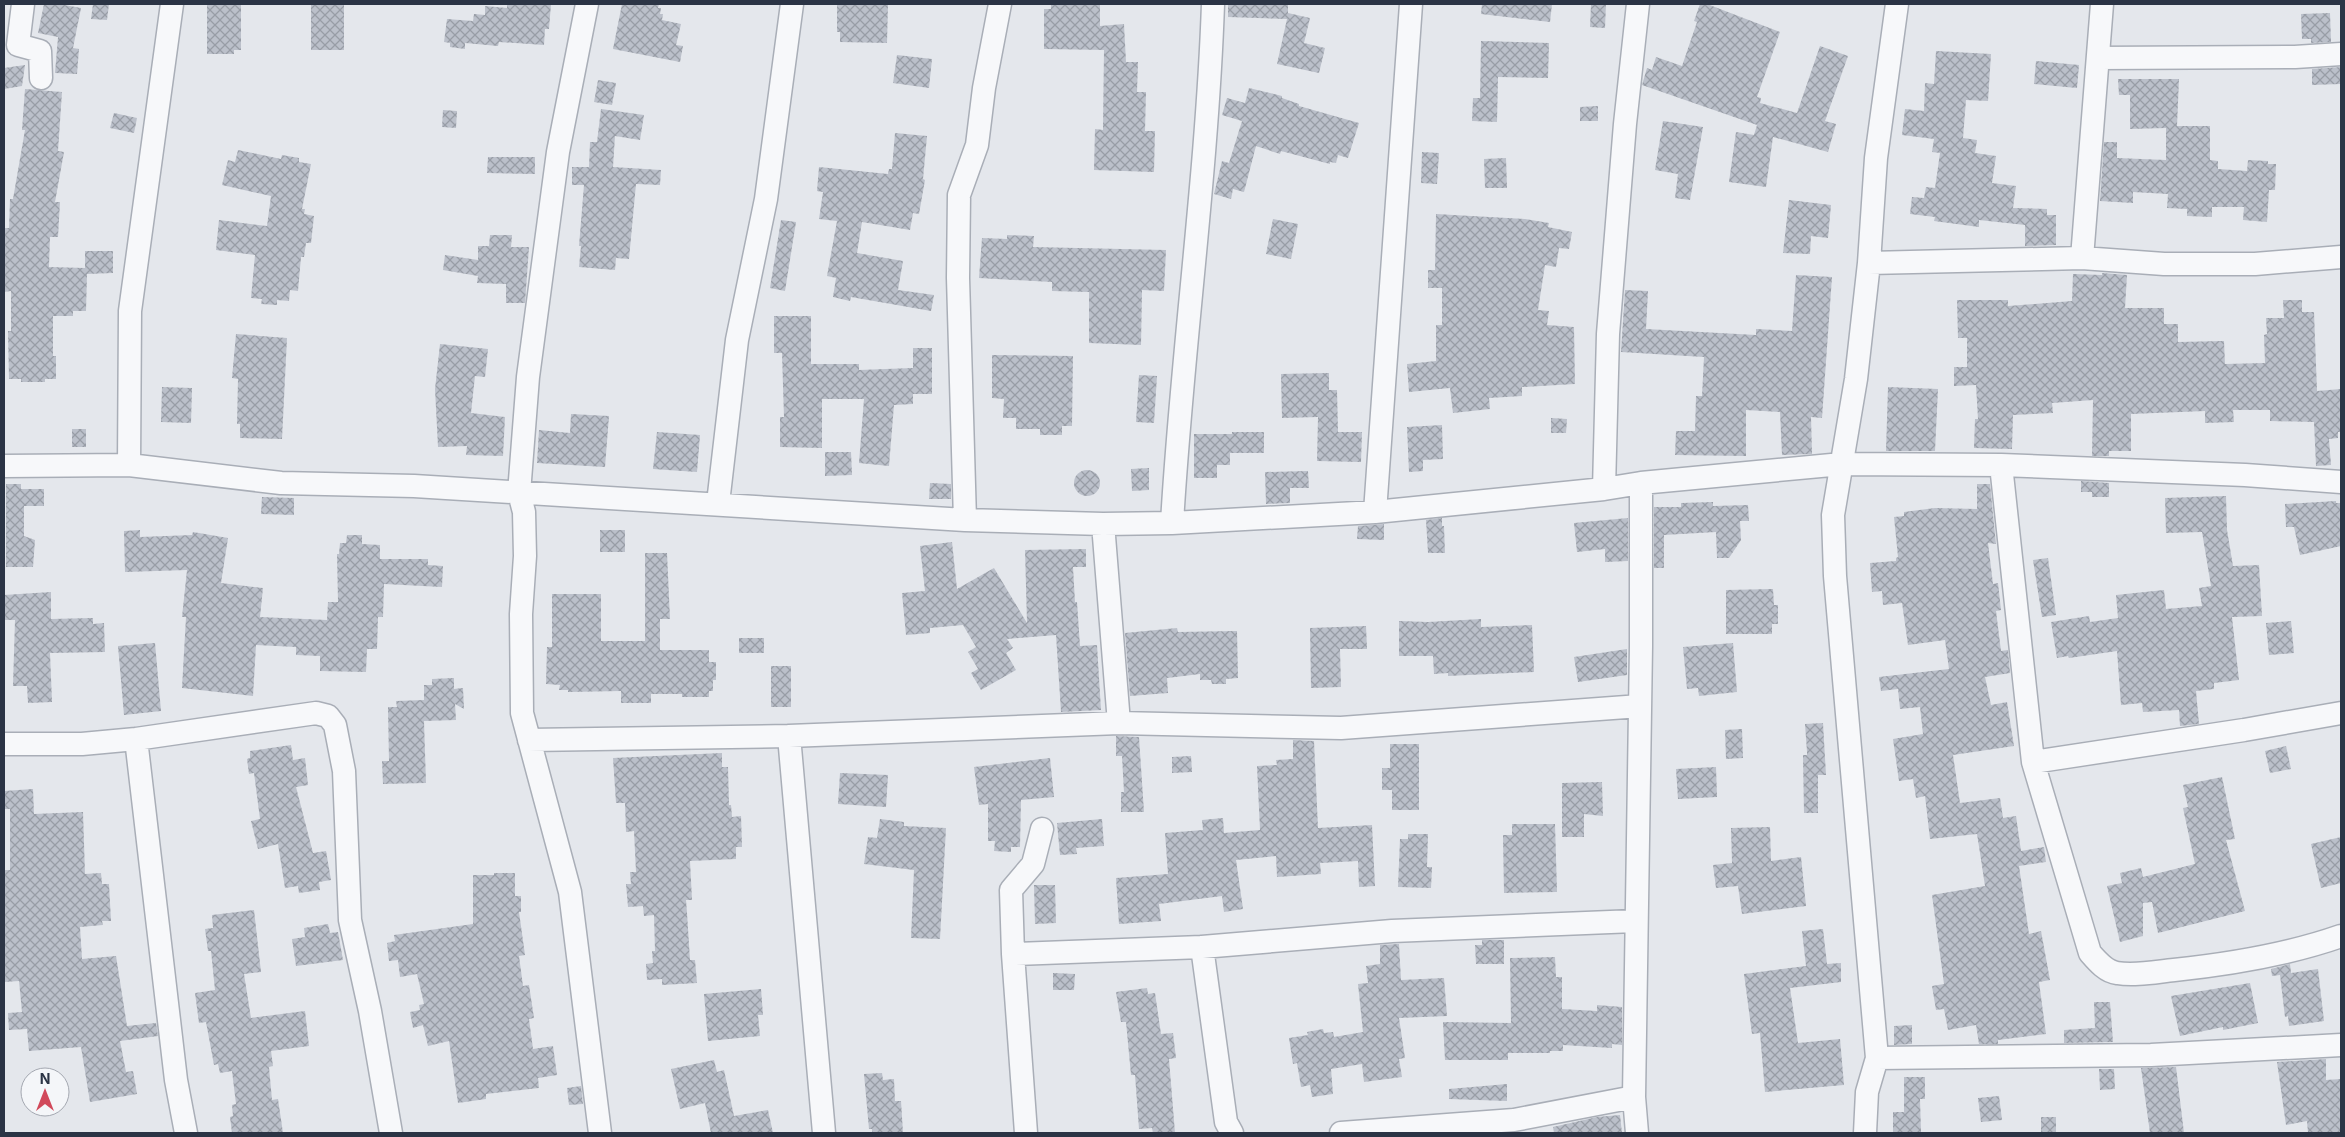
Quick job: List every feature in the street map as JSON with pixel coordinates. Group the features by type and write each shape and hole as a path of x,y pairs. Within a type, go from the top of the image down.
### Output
{"street":[{"path":"23,4 18,45 40,50 41,78"},
{"path":"130,465 130,311 172,4"},
{"path":"587,4 556,161 528,377 519,493 524,512 525,556 520,614 522,713 570,892 600,1133"},
{"path":"718,503 737,340 766,199 792,4"},
{"path":"965,520 958,278 959,195 977,145 984,88 1000,4"},
{"path":"1172,523 1177,434 1208,113 1213,4"},
{"path":"1375,512 1411,4"},
{"path":"1604,489 1608,334 1625,124 1638,4"},
{"path":"1865,1133 1867,1092 1877,1058 1835,576 1833,516 1856,379 1869,263 1876,158 1897,4"},
{"path":"2082,258 2102,4"},
{"path":"2098,58 2341,54"},
{"path":"1869,263 2082,258 2164,264 2255,264 2341,257"},
{"path":"4,466 130,465 281,483 414,486 718,503 965,520 1103,524 1172,523 1375,512 1604,489 1641,483 1842,464 2001,465 2245,475 2341,482"},
{"path":"2001,465 2033,762 2090,953 2101,965 2115,974 2139,974 2239,962 2285,954 2341,936"},
{"path":"1637,1133 1634,1097 1635,921 1640,706 1641,483"},
{"path":"1103,524 1119,723"},
{"path":"529,740 789,736 1119,723 1341,728 1640,706"},
{"path":"4,744 82,744 136,739 316,713 328,716 335,725 344,771 350,920 370,1011 391,1133"},
{"path":"2033,762 2244,730 2341,713"},
{"path":"789,736 824,1133"},
{"path":"136,739 176,1080 186,1133"},
{"path":"1026,1133 1013,954 1011,890 1033,864 1042,829"},
{"path":"1013,954 1202,948 1392,932 1635,921"},
{"path":"1202,948 1226,1122 1232,1133"},
{"path":"1877,1058 2151,1055 2341,1045"},
{"path":"1341,1133 1514,1120 1634,1097"}],"building":[{"path":"44,4 59,4 81,8 73,48 79,49 77,74 55,73 58,37 38,33"},
{"path":"93,4 109,4 107,20 91,19"},
{"path":"207,4 241,4 241,50 234,50 234,54 207,54"},
{"path":"311,4 344,4 344,50 311,50"},
{"path":"507,4 551,4 549,29 545,29 544,45 499,42 498,46 465,43 465,49 450,47 450,43 444,42 447,19 473,21 474,14 485,15 485,6 507,8"},
{"path":"622,4 659,4 658,8 661,8 660,14 663,14 662,20 681,24 676,45 683,46 680,62 613,49"},
{"path":"837,4 888,4 887,43 840,42 840,32 837,32"},
{"path":"1051,4 1100,4 1100,26 1124,24 1126,62 1138,62 1137,92 1146,92 1145,131 1155,131 1154,172 1094,170 1095,129 1103,130 1104,50 1044,49 1044,9 1051,9"},
{"path":"1228,4 1288,4 1288,13 1310,18 1304,43 1325,48 1319,73 1277,64 1287,19 1228,17"},
{"path":"1482,4 1552,4 1550,22 1481,14"},
{"path":"1591,4 1606,4 1605,28 1590,27"},
{"path":"1700,4 1707,4 1780,32 1757,97 1761,98 1760,103 1797,113 1820,46 1848,56 1825,121 1836,124 1828,152 1773,137 1766,187 1729,182 1736,132 1754,135 1757,125 1642,85 1647,68 1652,70 1656,57 1682,66 1697,22 1694,21"},
{"path":"2330,13 2331,42 2311,43 2311,39 2302,39 2301,14"},
{"path":"1481,41 1549,43 1548,78 1498,77 1497,122 1472,121 1473,98 1480,98"},
{"path":"1936,51 1991,54 1988,101 1966,100 1963,138 1977,140 1975,153 1996,156 1992,183 2016,186 2013,208 2047,209 2047,215 2056,215 2056,245 2025,246 2025,225 1979,220 1979,227 1934,221 1935,217 1910,214 1912,197 1924,198 1926,187 1935,188 1940,153 1932,152 1934,139 1902,135 1905,109 1924,111 1925,83 1934,84"},
{"path":"897,55 932,59 929,88 893,83"},
{"path":"2036,61 2079,65 2077,88 2034,84"},
{"path":"25,65 22,86 4,89 4,68"},
{"path":"2341,67 2341,84 2312,85 2312,69"},
{"path":"2118,79 2179,79 2177,126 2210,126 2210,160 2218,161 2218,169 2247,171 2248,160 2268,161 2268,164 2276,164 2275,190 2269,190 2267,222 2243,220 2244,207 2212,207 2212,217 2187,216 2187,209 2167,208 2168,194 2133,192 2133,203 2100,201 2104,142 2117,142 2117,158 2166,160 2166,128 2130,129 2130,95 2119,95"},
{"path":"598,80 616,83 612,105 594,102"},
{"path":"1249,88 1282,96 1282,98 1299,104 1299,106 1359,123 1348,158 1338,155 1336,163 1330,162 1330,164 1281,151 1280,154 1256,146 1244,192 1233,189 1231,199 1214,194 1222,161 1229,163 1242,121 1222,115 1227,98 1245,103"},
{"path":"25,89 62,92 58,151 64,152 55,202 60,202 58,237 50,237 49,267 85,268 85,251 113,251 113,273 87,274 86,311 73,311 73,316 53,316 53,356 56,356 56,379 45,379 45,382 21,382 21,379 9,379 8,331 11,331 11,291 4,292 4,228 9,228 10,199 13,199 25,130 22,130"},
{"path":"1598,106 1598,121 1580,121 1580,107"},
{"path":"601,109 644,115 640,140 615,136 613,167 661,170 660,185 636,184 629,259 616,258 615,270 579,267 584,185 572,185 572,167 589,167 590,142 597,142"},
{"path":"443,110 457,111 456,128 442,127"},
{"path":"114,113 137,118 134,133 110,128"},
{"path":"1663,121 1703,127 1690,200 1675,198 1678,174 1655,170"},
{"path":"895,133 927,136 923,179 925,180 919,214 913,213 910,230 862,222 857,253 903,261 898,290 934,295 931,311 851,297 850,301 833,297 836,278 827,276 837,221 819,219 823,192 817,191 819,167 888,174 889,169 892,169"},
{"path":"238,150 281,159 282,155 299,158 299,162 311,164 302,209 305,209 304,214 314,216 311,243 306,243 304,257 301,257 298,291 290,290 289,301 277,300 277,305 261,304 262,299 251,298 255,255 216,250 219,220 267,226 271,196 222,185 228,160 235,162"},
{"path":"1422,152 1439,153 1437,184 1421,183"},
{"path":"488,157 535,157 535,174 487,173"},
{"path":"1506,158 1507,188 1485,188 1484,159"},
{"path":"1789,200 1831,205 1828,238 1811,236 1810,254 1783,253"},
{"path":"1436,214 1525,219 1549,223 1548,227 1572,232 1569,249 1559,248 1556,267 1545,265 1538,310 1549,311 1547,325 1574,327 1575,384 1522,387 1522,396 1489,398 1490,409 1453,413 1450,388 1409,392 1407,364 1436,361 1436,325 1442,325 1442,288 1428,288 1428,270 1435,270"},
{"path":"1273,219 1298,224 1291,259 1266,254"},
{"path":"781,220 796,222 785,291 770,288"},
{"path":"490,235 512,235 511,247 529,247 525,303 506,303 506,284 477,283 478,276 443,270 445,255 478,260 478,246 489,246"},
{"path":"1007,235 1034,236 1033,247 1166,250 1164,291 1142,290 1141,345 1089,343 1089,292 1052,291 1052,282 979,278 982,238 1007,239"},
{"path":"2102,273 2127,275 2125,308 2164,308 2164,324 2178,324 2178,342 2224,341 2225,364 2265,363 2264,335 2267,334 2266,318 2284,318 2283,300 2302,300 2302,312 2314,312 2317,391 2341,389 2341,432 2338,432 2338,438 2329,439 2331,465 2316,466 2314,422 2270,421 2270,410 2233,410 2234,422 2205,423 2205,411 2131,414 2131,451 2109,451 2109,456 2092,456 2093,400 2052,403 2053,413 2013,415 2012,449 1974,448 1975,419 1978,419 1976,385 1954,386 1954,367 1967,367 1967,338 1958,338 1957,300 2008,300 2008,306 2072,301 2073,274 2102,275"},
{"path":"1796,275 1832,277 1822,418 1811,417 1812,454 1782,455 1780,412 1746,410 1746,456 1675,455 1676,431 1695,431 1696,396 1702,396 1704,357 1621,352 1625,290 1648,291 1646,329 1756,335 1756,329 1792,331"},
{"path":"774,316 811,316 811,364 859,364 859,370 913,368 913,348 932,348 932,394 913,394 913,404 894,405 889,466 859,463 864,399 822,399 822,448 780,447 780,417 784,417 782,353 774,353"},
{"path":"236,334 287,338 282,439 240,438 240,424 237,424 238,379 232,378"},
{"path":"440,344 488,349 485,377 475,376 471,413 505,417 503,456 466,455 467,446 438,447 435,389"},
{"path":"992,355 1073,356 1072,426 1062,426 1062,435 1040,435 1040,429 1016,429 1016,418 1003,418 1004,399 992,398"},
{"path":"1329,373 1329,390 1337,390 1338,432 1362,432 1361,462 1317,461 1318,417 1282,418 1281,374"},
{"path":"1139,375 1157,376 1154,423 1136,422"},
{"path":"162,387 192,388 191,423 161,422"},
{"path":"1888,387 1938,389 1935,451 1886,451"},
{"path":"571,414 609,416 605,467 537,463 539,430 570,433"},
{"path":"1551,418 1567,419 1566,433 1551,433"},
{"path":"1442,425 1443,459 1423,460 1423,471 1409,472 1407,427"},
{"path":"72,429 86,429 86,447 72,447"},
{"path":"657,432 700,435 697,472 653,469"},
{"path":"1232,432 1264,432 1264,453 1230,453 1230,465 1217,465 1217,478 1194,478 1194,434 1232,434"},
{"path":"825,452 851,452 852,475 825,476"},
{"path":"1149,468 1149,490 1132,491 1131,469"},
{"path":"1087,470 1096,474 1100,483 1096,492 1087,496 1078,492 1074,483 1078,474"},
{"path":"1308,471 1309,488 1290,488 1290,503 1266,504 1265,472"},
{"path":"2081,481 2109,483 2109,497 2092,497 2092,492 2081,492"},
{"path":"930,483 951,484 951,499 929,499"},
{"path":"6,484 21,484 21,489 44,489 44,506 24,506 24,536 35,540 33,567 6,567"},
{"path":"1977,484 1990,484 1996,544 1988,543 1993,584 1998,583 2001,610 1996,611 2001,651 2008,650 2010,673 1985,677 1991,705 2007,702 2014,746 1953,755 1960,803 2000,798 2003,818 2016,816 2021,851 2044,847 2046,862 2019,866 2029,934 2041,931 2050,980 2039,982 2046,1034 1998,1040 1998,1044 1979,1044 1976,1025 1948,1030 1944,1009 1936,1010 1932,986 1944,984 1932,895 1985,886 1977,834 1930,839 1925,796 1916,798 1913,779 1899,781 1893,739 1923,734 1920,707 1900,709 1898,689 1881,691 1879,677 1949,669 1945,640 1908,645 1902,603 1883,605 1882,591 1872,592 1870,563 1896,561 1898,557 1894,517 1904,516 1904,512 1935,508 1977,509"},
{"path":"2226,496 2227,530 2233,566 2259,565 2262,616 2232,617 2239,680 2214,683 2214,689 2196,691 2199,724 2180,726 2179,710 2143,712 2142,703 2121,705 2117,651 2057,658 2051,622 2089,616 2090,622 2118,618 2116,595 2164,590 2166,609 2202,606 2199,588 2211,586 2202,532 2166,533 2165,498"},
{"path":"262,497 294,498 294,515 261,514"},
{"path":"2336,501 2336,503 2341,503 2341,546 2300,555 2294,527 2286,527 2285,504"},
{"path":"1713,502 1713,506 1748,505 1749,521 1740,521 1741,540 1729,558 1717,558 1716,532 1664,535 1664,568 1654,568 1654,507 1681,507 1681,503"},
{"path":"1442,518 1445,553 1428,553 1426,520"},
{"path":"1628,518 1628,561 1605,562 1605,549 1577,552 1574,523"},
{"path":"1384,524 1384,540 1357,539 1358,526"},
{"path":"140,530 140,537 192,535 193,532 228,538 221,583 263,588 260,617 327,620 328,602 338,602 337,554 339,554 340,543 346,543 347,535 362,535 362,544 380,545 380,559 428,559 428,565 443,566 442,587 384,584 383,617 378,617 377,649 367,649 366,672 320,671 320,656 296,655 296,647 256,645 253,696 182,688 186,617 182,617 187,570 125,572 124,531"},
{"path":"600,530 625,530 625,552 600,552"},
{"path":"952,542 957,589 994,568 1027,623 1025,550 1086,549 1086,567 1073,567 1075,602 1077,602 1080,646 1097,645 1101,710 1061,712 1056,635 1007,639 1013,648 1006,653 1016,670 981,690 971,673 978,669 968,652 976,647 963,625 930,628 930,633 906,635 902,593 925,591 920,546"},
{"path":"645,553 667,553 670,619 660,619 660,650 709,650 709,662 716,662 716,680 713,680 713,691 709,691 709,697 682,697 682,694 651,694 651,703 621,703 621,691 568,692 568,690 559,690 560,685 546,684 547,647 552,647 552,594 601,594 601,641 645,641"},
{"path":"2048,558 2056,615 2042,617 2033,560"},
{"path":"1773,589 1774,605 1778,605 1778,624 1772,624 1772,634 1726,634 1726,590"},
{"path":"51,592 51,619 93,618 93,624 104,623 105,652 50,653 52,702 28,703 27,686 13,686 15,620 4,620 4,595"},
{"path":"1481,619 1481,627 1532,625 1534,672 1448,676 1448,673 1434,674 1433,656 1399,656 1399,621 1428,622"},
{"path":"2291,621 2294,653 2269,655 2266,623"},
{"path":"1366,626 1367,649 1340,649 1341,687 1311,688 1310,628"},
{"path":"1177,628 1178,632 1237,631 1238,678 1226,679 1226,684 1212,684 1211,680 1200,680 1200,674 1167,678 1168,693 1130,696 1125,633"},
{"path":"739,638 764,638 764,653 739,653"},
{"path":"155,643 161,711 124,715 118,646"},
{"path":"1733,643 1737,692 1699,696 1698,688 1687,689 1683,647"},
{"path":"1627,649 1627,675 1578,682 1574,657"},
{"path":"771,666 791,666 791,707 771,707"},
{"path":"454,678 454,689 463,688 464,709 455,704 456,720 424,721 426,783 383,784 382,761 389,761 388,707 397,707 396,701 424,700 424,685 432,685 432,679"},
{"path":"1823,723 1826,775 1818,775 1818,813 1804,813 1803,755 1807,755 1805,724"},
{"path":"1742,729 1743,758 1726,759 1725,730"},
{"path":"1116,736 1139,737 1144,812 1121,812 1121,792 1124,792 1122,756 1116,756"},
{"path":"1293,740 1314,741 1318,828 1372,825 1375,886 1359,887 1358,861 1320,863 1321,874 1277,877 1276,856 1236,860 1243,909 1224,912 1222,896 1159,904 1161,921 1119,924 1116,878 1168,874 1165,833 1203,830 1202,820 1223,818 1224,833 1260,830 1257,766 1277,765 1276,760 1293,759"},
{"path":"1390,744 1419,744 1419,810 1392,810 1392,790 1382,790 1382,768 1390,768"},
{"path":"291,745 293,760 305,758 308,785 296,787 313,853 326,851 331,880 319,882 320,890 299,893 298,886 285,888 278,844 258,849 251,821 260,819 254,773 249,774 247,759 250,758 250,751"},
{"path":"2286,746 2291,769 2270,773 2265,751"},
{"path":"722,753 722,767 728,767 729,805 731,805 732,817 741,816 742,847 736,847 736,859 690,861 692,900 686,900 690,960 695,960 697,983 662,985 662,979 647,980 646,964 653,963 652,951 655,951 654,915 644,916 643,906 628,907 626,884 631,884 630,872 636,872 634,831 626,832 625,803 616,803 613,758"},
{"path":"1191,756 1192,772 1172,773 1172,757"},
{"path":"1050,758 1054,797 1021,800 1020,847 1011,847 1011,852 994,851 995,841 988,841 988,804 979,805 974,767"},
{"path":"1716,767 1717,797 1678,799 1676,769"},
{"path":"840,773 888,775 886,807 838,804"},
{"path":"2222,777 2235,839 2226,840 2245,911 2158,933 2152,902 2143,903 2143,936 2120,942 2107,886 2122,883 2120,873 2141,868 2143,877 2195,864 2183,808 2188,807 2183,785"},
{"path":"1602,782 1603,816 1584,814 1584,837 1562,837 1562,783"},
{"path":"33,789 34,814 83,812 85,874 101,873 102,884 109,884 111,921 102,921 103,925 80,927 82,959 116,956 127,1026 156,1023 158,1036 120,1041 126,1072 133,1071 137,1094 90,1102 81,1047 29,1051 27,1029 9,1030 8,1013 22,1012 19,981 4,982 4,870 10,870 10,809 4,809 4,791"},
{"path":"880,819 904,822 904,826 946,828 940,939 911,938 914,870 864,864 868,837 877,838"},
{"path":"1102,819 1104,846 1076,848 1077,854 1060,855 1057,823"},
{"path":"1512,824 1555,824 1557,892 1504,893 1503,835 1512,835"},
{"path":"1770,827 1771,861 1801,857 1806,906 1742,914 1738,886 1716,888 1713,865 1732,863 1731,828"},
{"path":"1408,834 1428,834 1427,867 1432,867 1431,888 1398,887 1400,839 1408,839"},
{"path":"2341,837 2341,883 2321,888 2311,844"},
{"path":"494,873 515,873 515,896 521,896 521,912 519,912 525,955 519,956 523,986 529,985 534,1018 529,1019 533,1049 553,1046 557,1075 538,1078 539,1088 486,1094 486,1099 458,1103 449,1041 428,1046 423,1025 413,1028 410,1012 420,1010 419,1005 424,1004 417,974 400,977 398,960 389,961 387,943 395,941 394,935 473,924 473,875 494,875"},
{"path":"1034,885 1055,885 1056,923 1035,924"},
{"path":"254,910 261,972 244,974 251,1018 305,1011 309,1046 271,1051 273,1066 269,1067 272,1100 278,1099 283,1133 232,1133 230,1117 233,1116 232,1105 236,1104 232,1071 220,1073 218,1064 214,1065 206,1022 199,1023 195,993 215,990 211,951 208,951 205,929 213,928 212,915"},
{"path":"328,924 330,933 338,932 343,960 296,966 292,939 305,937 304,928"},
{"path":"1823,929 1827,964 1841,963 1841,982 1790,988 1798,1043 1840,1039 1844,1085 1765,1092 1760,1033 1752,1034 1744,974 1806,966 1802,931"},
{"path":"1482,940 1504,940 1504,964 1476,964 1475,945 1482,945"},
{"path":"1399,944 1401,980 1444,978 1447,1016 1399,1018 1405,1058 1399,1059 1402,1077 1364,1082 1362,1064 1331,1069 1333,1094 1312,1097 1310,1085 1301,1087 1297,1063 1293,1064 1289,1038 1308,1035 1307,1032 1323,1029 1324,1033 1333,1032 1334,1037 1363,1032 1358,984 1368,983 1366,966 1380,964 1380,945"},
{"path":"1555,957 1556,977 1562,977 1562,1009 1597,1011 1597,1005 1622,1007 1622,1045 1612,1044 1612,1048 1563,1045 1563,1051 1550,1051 1550,1053 1508,1053 1508,1060 1445,1060 1443,1022 1511,1023 1510,958"},
{"path":"2290,964 2291,973 2318,969 2324,1021 2289,1026 2288,1016 2285,1017 2280,975 2272,976 2271,969"},
{"path":"1053,973 1075,974 1074,990 1053,990"},
{"path":"2250,983 2258,1023 2223,1030 2223,1027 2180,1036 2171,996"},
{"path":"1147,988 1148,994 1155,993 1161,1034 1173,1033 1176,1058 1169,1059 1175,1133 1153,1133 1152,1128 1139,1129 1135,1075 1131,1075 1126,1022 1121,1022 1116,992"},
{"path":"761,989 763,1015 758,1015 760,1036 708,1041 704,994"},
{"path":"2094,1002 2110,1002 2113,1042 2064,1043 2064,1030 2095,1028"},
{"path":"1912,1025 1912,1044 1894,1045 1894,1026"},
{"path":"2326,1059 2326,1080 2341,1079 2341,1133 2308,1133 2307,1121 2286,1125 2277,1062"},
{"path":"714,1060 717,1072 724,1070 734,1116 768,1110 773,1133 711,1133 705,1103 680,1109 671,1069"},
{"path":"2176,1067 2184,1133 2150,1133 2141,1068"},
{"path":"2099,1069 2114,1069 2115,1089 2100,1090"},
{"path":"882,1073 883,1080 894,1079 895,1101 901,1101 903,1133 872,1133 872,1129 869,1129 864,1074"},
{"path":"1904,1077 1925,1077 1925,1099 1920,1099 1921,1132 1893,1132 1893,1112 1904,1112"},
{"path":"1507,1084 1507,1101 1449,1099 1449,1089"},
{"path":"581,1086 583,1104 569,1105 567,1088"},
{"path":"1999,1096 2002,1120 1981,1122 1978,1098"},
{"path":"1620,1115 1622,1133 1554,1133 1553,1127 1597,1117"},
{"path":"2041,1117 2056,1117 2056,1133 2041,1133"}]}
